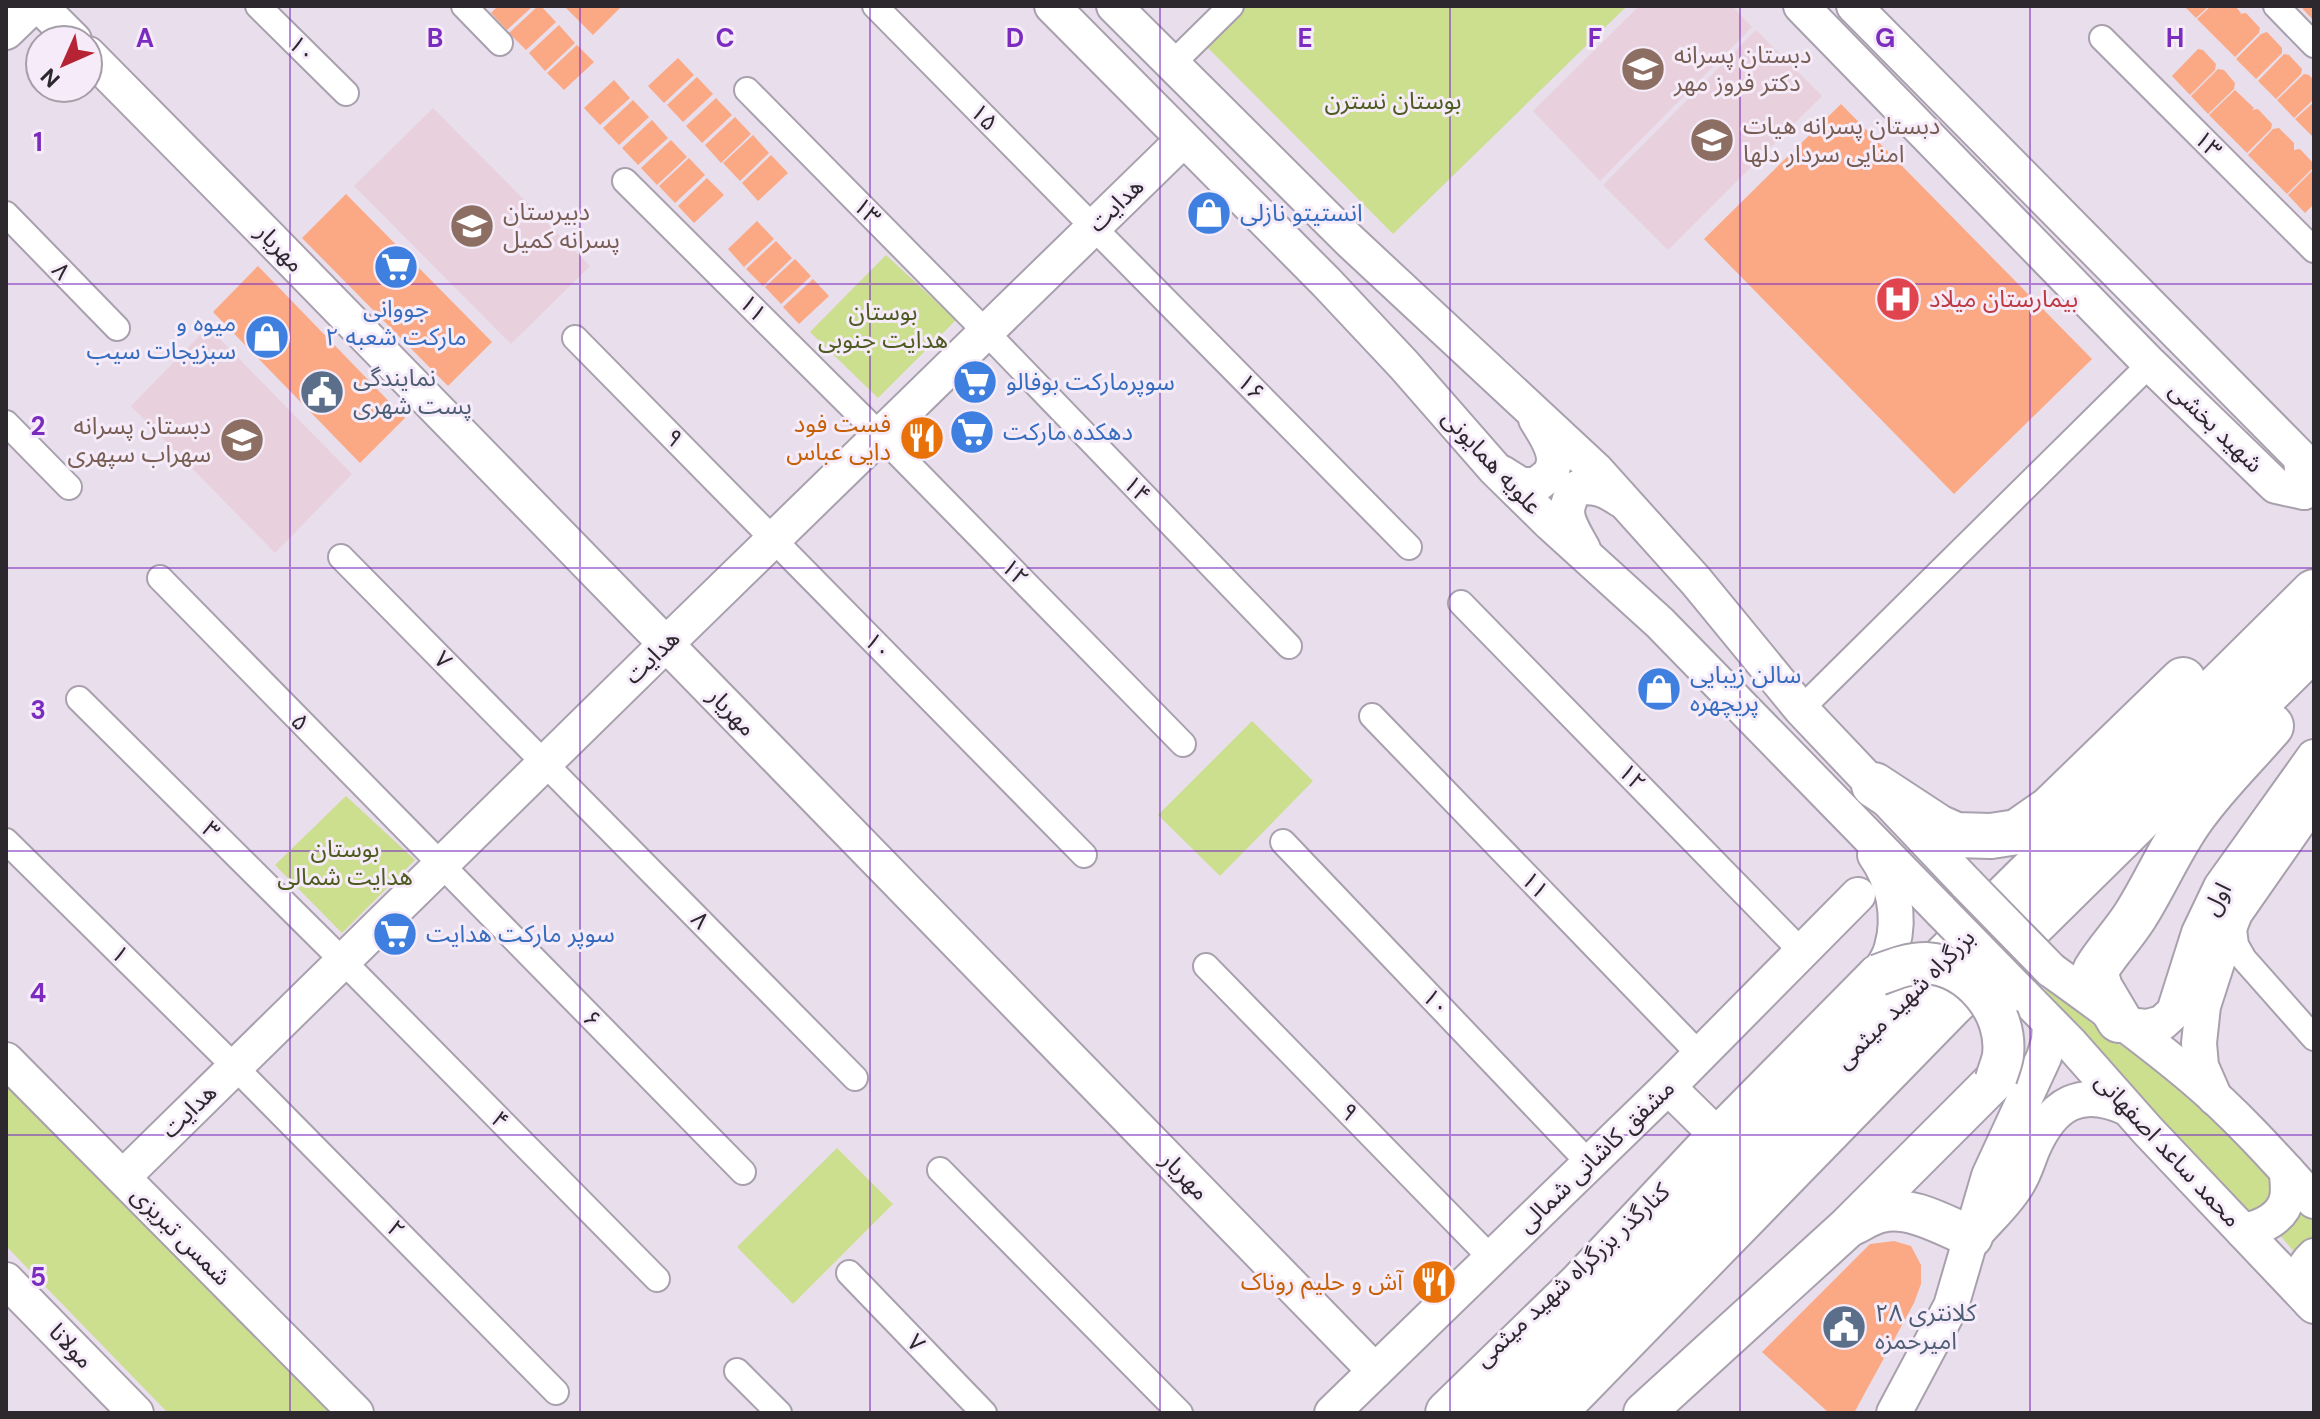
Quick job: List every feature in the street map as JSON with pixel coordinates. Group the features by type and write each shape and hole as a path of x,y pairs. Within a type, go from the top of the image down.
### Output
{"highway":[{"path":"1858,797 1956,835 1991,836 2017,832 2050,809 2276,588 2314,560"},
{"name":"بزرگراه شهید میثمی","path":"1502,1413 1929,973 2314,592"},
{"name":"بزرگراه شهید میثمی","path":"1553,1413 1950,1006 2314,647"},
{"path":"2123,1022 2100,988 2095,971 2149,894 2195,813 2314,676"},
{"path":"1448,1413 1580,1285 1719,1137"}],"main road":[{"path":"1644,1413 1848,1227 1996,1079 2003,1054 2001,1028 1992,1004 1975,984 1953,970 1928,963 1902,966 1878,975"},
{"name":"کنارگذر بزرگراه شهید میثمی","path":"1425,1413 1719,1137 1878,975"},
{"path":"1848,1227 1881,1212 1900,1212 1920,1215 1972,1237"}],"street":[{"path":"6,32 33,6"},
{"path":"40,6 58,24"},
{"name":"۱۰","path":"258,6 346,93"},
{"path":"464,6 500,43"},
{"name":"۱۵","path":"875,6 1094,228"},
{"name":"علویه همایونی","path":"1052,6 1327,283 1495,469 1551,524 1858,797 1967,884 2051,970 2123,1022"},
{"name":"علویه همایونی","path":"1114,6 1350,241 1529,405 1631,507 1801,709 1858,797 1941,911 2022,994"},
{"path":"1172,64 1231,6"},
{"name":"شهید بخشی","path":"1801,6 2150,364 2276,486 2309,487 2301,458 1855,7"},
{"path":"2276,6 2314,45"},
{"path":"1830,35 1855,7"},
{"name":"۱۳","path":"2102,38 2314,250"},
{"path":"1861,65 1887,40"},
{"name":"مهریار","path":"104,70 1375,1371"},
{"name":"۱۳","path":"747,90 986,332"},
{"name":"هدایت","path":"123,1177 1183,140"},
{"name":"۱۱","path":"625,181 880,435"},
{"name":"۸","path":"6,214 117,328"},
{"name":"۱۶","path":"1094,228 1409,547"},
{"name":"۱۴","path":"986,332 1289,646"},
{"name":"۹","path":"575,338 773,539"},
{"path":"1801,709 2150,364"},
{"path":"1495,469 1521,485 1536,485 1551,471 1555,459 1529,405"},
{"path":"6,423 69,487"},
{"name":"۱۲","path":"880,435 1183,744"},
{"path":"1588,558 1566,513 1568,500 1577,488 1592,486 1609,492 1631,507"},
{"name":"۱۰","path":"773,539 1084,855"},
{"name":"۷","path":"341,557 545,763"},
{"name":"۵","path":"160,578 440,865"},
{"name":"۱۲","path":"1461,603 1802,952"},
{"name":"۳","path":"79,699 343,961"},
{"name":"۱۱","path":"1372,716 1699,1054"},
{"name":"اول","path":"2123,1022 2147,1027 2162,1023 2174,1012 2199,933 2221,887 2314,757"},
{"name":"۸","path":"545,763 855,1078"},
{"path":"1858,797 1894,898 1897,926 1892,950 1878,975"},
{"name":"اول","path":"2215,1098 2201,1066 2199,1043 2203,1006 2210,984 2233,919 2314,800"},
{"name":"۱","path":"6,841 235,1067"},
{"name":"۱۰","path":"1283,842 1589,1163"},
{"name":"۶","path":"440,865 743,1172"},
{"name":"مشفق کاشانی شمالی","path":"1332,1413 1668,1087 1858,895"},
{"path":"2233,919 2236,945 2255,974 2314,1038"},
{"name":"۴","path":"343,961 657,1279"},
{"name":"۹","path":"1206,966 1491,1258"},
{"path":"2210,984 2232,973 2245,971 2255,974"},
{"name":"محمد ساعد اصفهانی","path":"2022,994 2312,1304"},
{"path":"2123,1022 2215,1098 2314,1201"},
{"path":"1894,1413 1951,1306 1989,1176 2044,1057 2050,1023"},
{"name":"شمس تبریزی","path":"6,1060 356,1413"},
{"name":"۲","path":"235,1067 556,1392"},
{"path":"1668,1087 1719,1137"},
{"path":"1972,1237 2018,1184 2034,1146 2049,1121 2067,1104 2088,1097 2108,1099 2127,1108"},
{"path":"940,1170 1180,1413"},
{"path":"2243,1231 2260,1228 2281,1212 2287,1198 2287,1171"},
{"path":"2312,1304 2301,1279 2304,1265 2314,1256"},
{"name":"۷","path":"849,1273 984,1413"},
{"name":"مولانا","path":"6,1280 136,1413"},
{"path":"737,1371 779,1413"}],"shaded area":[{"name":"دبستان پسرانه دکتر فروز مهر","path":"1639,6 1732,6 1752,27 1600,181 1533,111"},
{"name":"دبستان پسرانه هیات امنایی سردار دلها","path":"1756,30 1822,96 1668,250 1603,185"},
{"name":"دبیرستان پسرانه کمیل","path":"433,108 590,266 511,344 354,186"},
{"name":"دبستان پسرانه سهراب سپهری","path":"208,327 352,474 275,553 131,406"}],"green space":[{"name":"بوستان نسترن","path":"1242,6 1627,6 1393,234 1207,47"},
{"name":"بوستان هدایت جنوبی","path":"886,255 956,320 878,398 810,332"},
{"path":"1252,721 1313,781 1220,876 1158,815"},
{"name":"بوستان هدایت شمالی","path":"346,796 415,860 342,933 275,865"},
{"path":"2048,987 2108,1037 2184,1086 2274,1180 2269,1203 2251,1212 2139,1099 2043,994"},
{"path":"6,1082 331,1413 168,1413 6,1246"},
{"path":"837,1148 893,1204 793,1304 737,1247"},
{"path":"2299,1194 2314,1218 2314,1241 2296,1254 2278,1233"}],"building":[{"path":"498,6 533,6 507,30 491,13"},
{"path":"538,6 556,22 526,50 509,33"},
{"path":"564,6 622,6 593,35"},
{"path":"2184,6 2209,6 2196,18"},
{"path":"2211,6 2235,6 2240,14 2246,13 2260,28 2259,33 2235,57 2197,19"},
{"path":"2300,6 2314,6 2314,21"},
{"path":"559,25 575,43 545,71 529,53"},
{"path":"2267,32 2282,48 2282,53 2256,79 2236,59 2261,34"},
{"path":"577,45 594,62 564,90 547,73"},
{"path":"2198,49 2203,50 2216,64 2215,70 2190,95 2172,76"},
{"path":"2284,54 2289,55 2302,69 2301,74 2276,99 2258,81"},
{"path":"678,58 694,75 664,103 648,86"},
{"path":"2218,69 2224,70 2235,83 2234,89 2208,114 2191,96"},
{"path":"2304,74 2314,80 2314,99 2294,118 2277,100"},
{"path":"697,77 713,94 683,122 667,105"},
{"path":"614,80 630,98 600,125 584,108"},
{"path":"2235,90 2254,108 2252,110 2258,109 2272,124 2271,129 2247,153 2209,115"},
{"path":"716,98 732,115 702,143 686,126"},
{"path":"633,100 649,117 619,145 603,128"},
{"path":"2314,102 2314,138 2295,119"},
{"name":"بیمارستان میلاد","path":"1841,104 2092,359 1954,494 1704,239"},
{"path":"735,117 751,134 721,163 705,145"},
{"path":"652,120 668,138 638,165 622,148"},
{"path":"2279,128 2294,143 2294,150 2300,149 2313,163 2312,169 2287,194 2248,155 2273,129"},
{"path":"753,135 769,153 740,181 723,163"},
{"path":"671,140 687,157 657,185 641,168"},
{"path":"771,155 788,173 758,201 742,183"},
{"path":"689,158 705,175 675,203 659,186"},
{"path":"2314,169 2314,204 2305,213 2288,195"},
{"path":"707,178 724,195 694,223 678,206"},
{"path":"346,194 492,342 448,386 302,238"},
{"path":"757,221 774,239 744,267 728,249"},
{"path":"776,241 792,258 763,286 746,269"},
{"path":"795,259 811,276 781,304 765,287"},
{"path":"258,266 405,418 360,463 213,312"},
{"path":"813,279 829,296 799,324 783,307"},
{"name":"کلانتری ۲۸ امیرحمزه","path":"1894,1241 1911,1246 1921,1265 1921,1284 1914,1303 1854,1413 1829,1413 1762,1352 1870,1244"}],"place":[{"name":"دبستان پسرانه دکتر فروز مهر","path":"1643,69"},
{"name":"دبستان پسرانه هیات امنایی سردار دلها","path":"1712,140"},
{"name":"انستیتو نازلی","path":"1209,213"},
{"name":"دبیرستان پسرانه کمیل","path":"472,226"},
{"name":"جووانی مارکت شعبه ۲","path":"396,267"},
{"name":"بیمارستان میلاد","path":"1898,299"},
{"name":"میوه و سبزیجات سیب","path":"267,337"},
{"name":"سوپرمارکت بوفالو","path":"975,382"},
{"name":"نمایندگی پست شهری","path":"322,392"},
{"name":"دهکده مارکت","path":"972,432"},
{"name":"فست فود دایی عباس","path":"922,438"},
{"name":"دبستان پسرانه سهراب سپهری","path":"242,440"},
{"name":"سالن زیبایی پریچهره","path":"1659,689"},
{"name":"سوپر مارکت هدایت","path":"395,934"},
{"name":"آش و حلیم روناک","path":"1434,1282"},
{"name":"کلانتری ۲۸ امیرحمزه","path":"1844,1327"}]}
